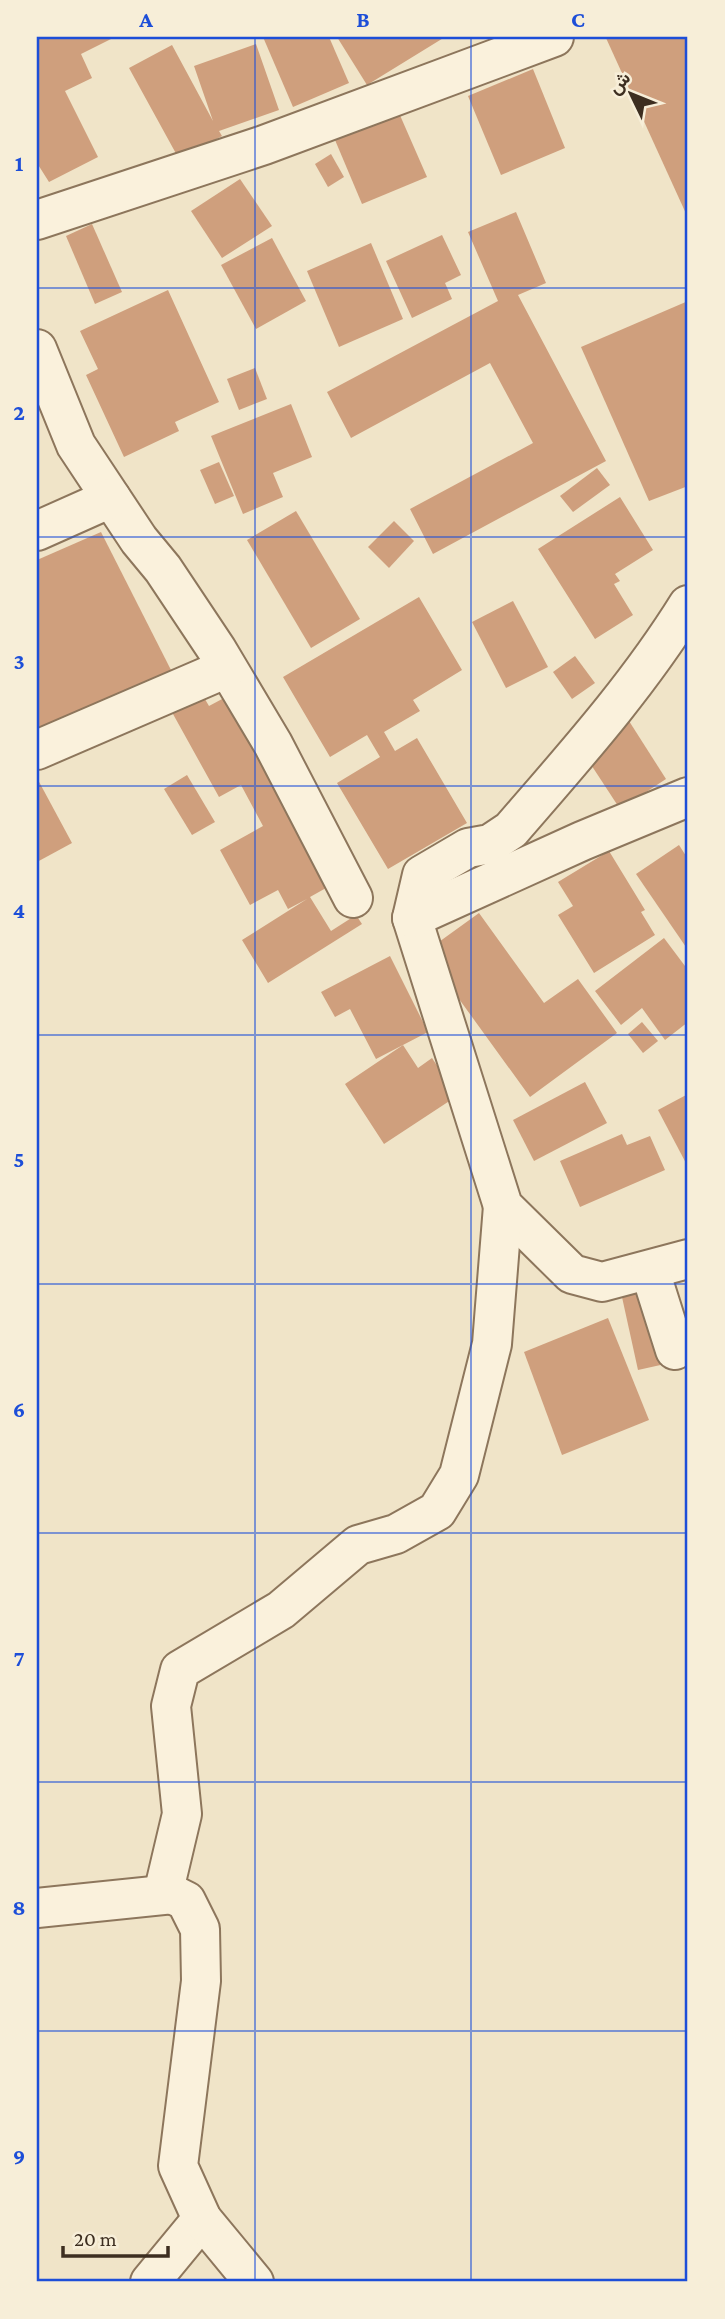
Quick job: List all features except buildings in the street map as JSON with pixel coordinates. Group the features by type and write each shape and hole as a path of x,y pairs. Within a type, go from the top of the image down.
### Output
{"street":[{"path":"37,220 277,140 554,37"},
{"path":"38,355 76,445 191,609 227,668 273,744 352,898"},
{"path":"37,531 111,498"},
{"path":"254,2282 202,2220 178,2166 201,1980 200,1929 186,1901 164,1890 182,1814 171,1706 180,1670 281,1610 358,1545 396,1534 438,1511 459,1475 492,1343 503,1206 412,918 422,874 468,848 490,844 511,830 616,710 648,668 688,605"},
{"path":"37,750 227,668"},
{"path":"412,918 582,841 688,797"},
{"path":"503,1206 572,1274 602,1282 688,1259"},
{"path":"650,1271 675,1350"},
{"path":"37,1908 173,1894"},
{"path":"150,2282 202,2220"}]}
